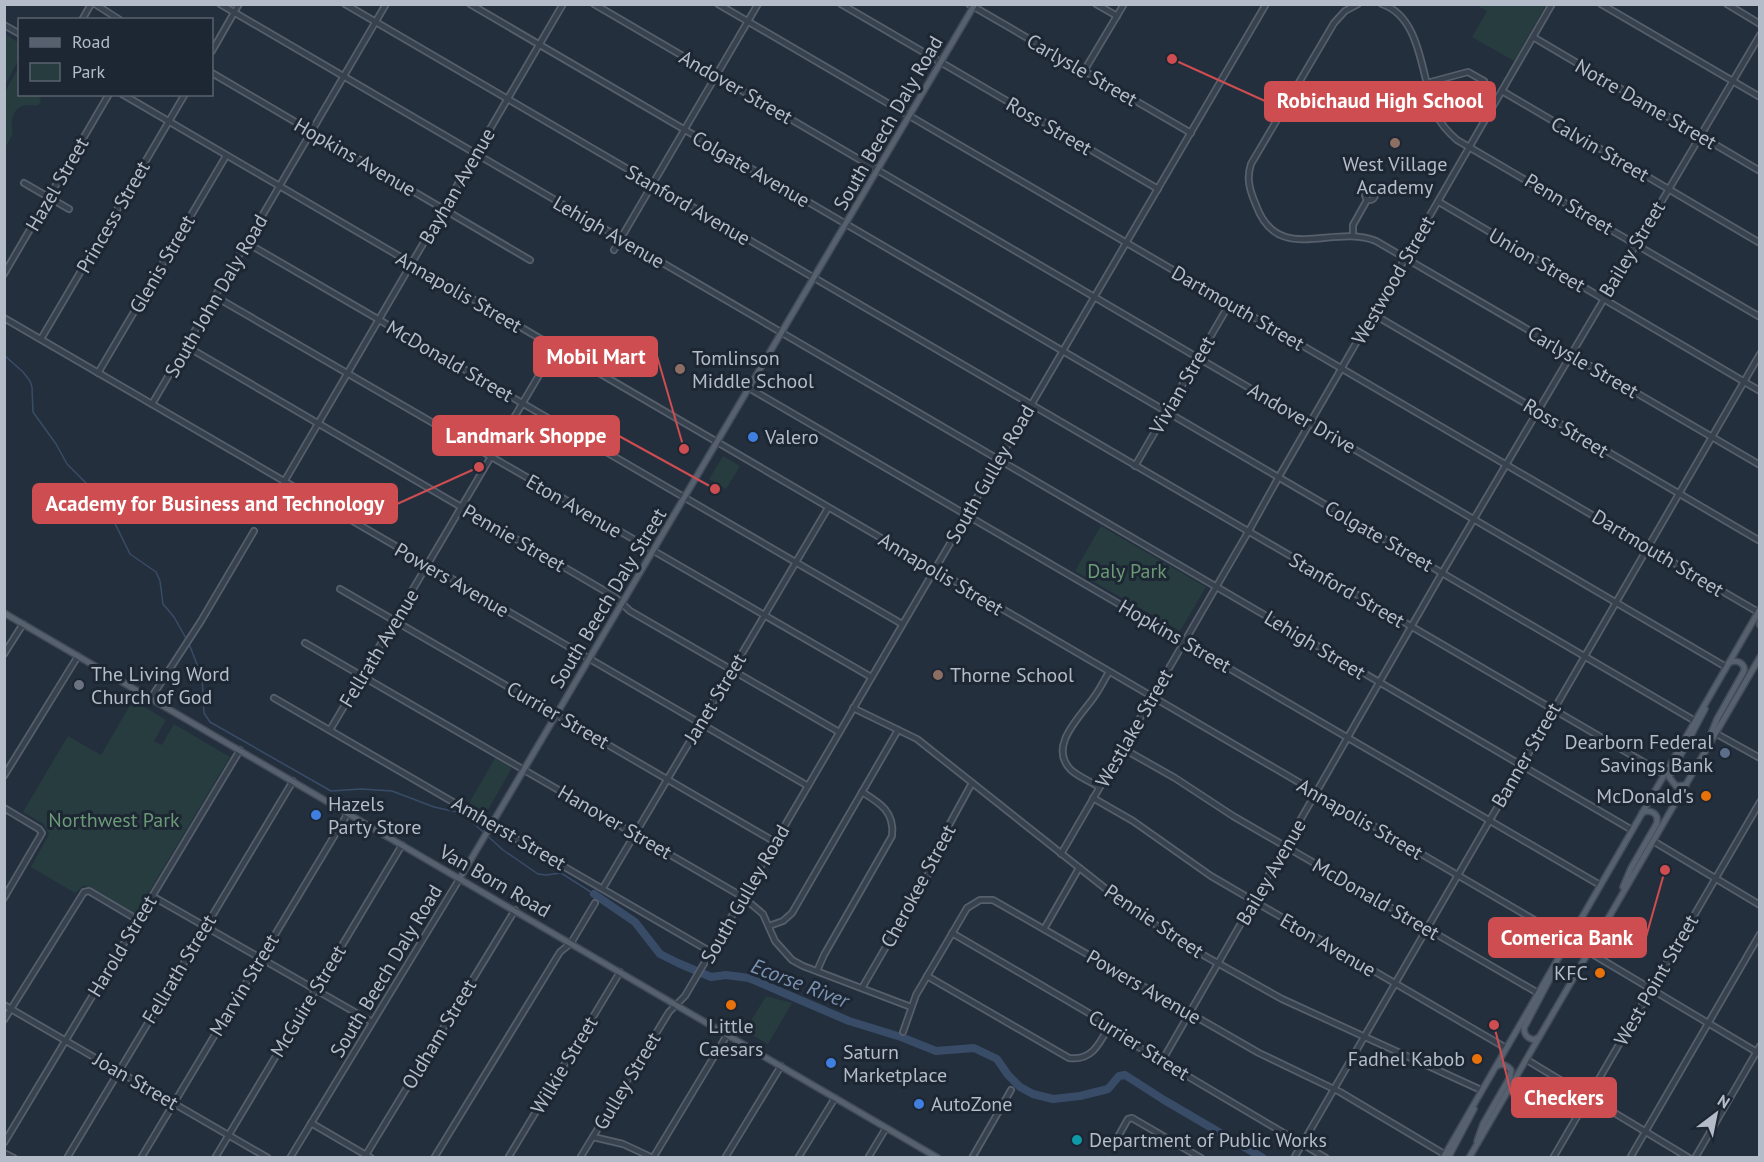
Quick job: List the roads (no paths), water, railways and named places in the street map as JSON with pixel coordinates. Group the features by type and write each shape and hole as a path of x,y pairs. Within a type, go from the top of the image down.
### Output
{"main road":[{"name":"South Beech Daly Road","path":"814,279 941,63 972,5"},
{"path":"717,443 814,279"},
{"name":"South Beech Daly Street","path":"524,769 717,443"},
{"path":"1445,1156 1759,611"},
{"name":"Van Born Road","path":"4,613 938,1158"},
{"path":"1760,620 1760,625"},
{"path":"1469,1158 1760,657"},
{"path":"1705,751 1717,719 1744,671 1740,662 1736,661 1728,665"},
{"path":"1686,785 1676,786 1669,777 1699,723 1708,698"},
{"name":"South Beech Daly Road","path":"460,878 524,769"},
{"path":"1619,900 1631,868 1657,823 1656,814 1648,811 1642,813"},
{"path":"1540,1036 1534,1040 1528,1038 1524,1033 1524,1028 1552,979 1560,955"},
{"path":"1476,1147 1483,1124 1511,1073 1506,1065 1495,1066"}],"street":[{"path":"83,18 93,4 117,18"},
{"name":"Lehigh Avenue","path":"220,4 999,460"},
{"path":"213,49 239,4"},
{"name":"Stanford Avenue","path":"345,4 1031,405"},
{"name":"South John Daly Road","path":"152,404 386,4"},
{"name":"Colgate Avenue","path":"470,4 1063,351"},
{"name":"Bayhan Avenue","path":"284,482 563,4"},
{"name":"Andover Street","path":"594,4 877,171"},
{"name":"Dartmouth Street","path":"718,4 1759,611"},
{"path":"614,250 758,4"},
{"name":"Ross Street","path":"841,4 1052,125 1158,189"},
{"path":"1096,4 1117,16"},
{"path":"1083,74 1124,4"},
{"name":"South Gulley Road","path":"676,1005 685,996 698,975 1266,4"},
{"path":"1358,4 1345,11 1334,23 1253,159 1248,177 1258,213 1266,225 1278,234 1296,240 1353,236 1353,225 1367,200"},
{"name":"Penn Street","path":"1382,4 1396,11 1410,28 1435,112 1444,127 1457,140 1760,317"},
{"name":"Westwood Street","path":"1310,423 1552,4"},
{"path":"1601,4 1760,97"},
{"path":"1726,4 1760,24"},
{"name":"Carlysle Street","path":"972,5 1083,74 1191,133"},
{"path":"4,25 18,33"},
{"name":"Bailey Street","path":"1506,464 1760,35"},
{"name":"Notre Dame Street","path":"1533,37 1760,171"},
{"path":"1427,83 1468,72 1484,81"},
{"name":"Hopkins Avenue","path":"213,74 530,260"},
{"name":"Calvin Street","path":"1502,91 1760,243"},
{"name":"Hazel Street","path":"4,274 108,96"},
{"name":"Annapolis Street","path":"125,96 1758,1053"},
{"name":"Princess Street","path":"41,339 184,96"},
{"name":"Glenis Street","path":"98,373 226,156"},
{"name":"Andover Drive","path":"877,171 1728,665"},
{"path":"24,183 69,209"},
{"name":"Union Street","path":"1439,202 1760,391"},
{"name":"Carlysle Street","path":"1353,236 1369,238 1760,465"},
{"name":"McDonald Street","path":"247,243 902,624"},
{"name":"Eton Avenue","path":"216,297 871,677"},
{"name":"Vivian Street","path":"1135,466 1230,303"},
{"name":"Ross Street","path":"1373,314 1760,541"},
{"name":"Powers Avenue","path":"4,318 808,786"},
{"name":"Pennie Street","path":"186,346 615,597 630,611 839,732"},
{"name":"Fellrath Avenue","path":"330,730 555,348"},
{"name":"Colgate Street","path":"1063,351 1695,721"},
{"name":"Banner Street","path":"1294,1158 1677,493 1760,354"},
{"name":"Hopkins Street","path":"749,388 1600,885"},
{"name":"Stanford Street","path":"1031,405 1664,774"},
{"name":"Westlake Street","path":"1061,854 1310,423"},
{"name":"Lehigh Street","path":"999,460 1632,830"},
{"name":"Bailey Avenue","path":"1162,1061 1506,464"},
{"name":"Janet Street","path":"603,888 828,508"},
{"path":"151,698 254,531"},
{"name":"Currier Street","path":"340,589 775,842"},
{"path":"4,654 23,624"},
{"name":"Hanover Street","path":"305,643 743,897 760,910 775,941 785,954 798,963 910,1007"},
{"path":"4,776 78,656"},
{"path":"1100,787 1070,769 1064,759 1063,747 1065,738 1076,720 1094,697 1109,672"},
{"name":"Amherst Street","path":"274,698 711,952"},
{"name":"Pennie Street","path":"853,708 917,739 1061,854 1166,932 1218,964 1282,999 1481,1090"},
{"path":"769,926 783,921 792,913 898,730"},
{"path":"1715,733 1760,758"},
{"name":"McDonald Street","path":"1122,748 1285,847 1538,993"},
{"name":"Harold Street","path":"4,1143 240,750"},
{"name":"Fellrath Street","path":"67,1158 293,781"},
{"name":"Cherokee Street","path":"862,988 931,869 944,836 972,783"},
{"path":"817,971 890,842 892,823 889,813 883,806 862,792"},
{"name":"Eton Avenue","path":"1093,798 1133,821 1199,869 1506,1048"},
{"name":"West Point Street","path":"1553,1158 1760,802"},
{"path":"4,808 42,833 4,898"},
{"name":"Marvin Street","path":"141,1158 348,813"},
{"path":"1653,841 1760,905"},
{"name":"McGuire Street","path":"214,1158 402,845"},
{"path":"1044,929 1080,868"},
{"name":"South Beech Daly Road","path":"290,1158 460,878"},
{"path":"4,1020 82,893 89,891 138,920"},
{"path":"152,896 372,1022"},
{"name":"Powers Avenue","path":"903,1032 910,1007 969,906 984,899 999,902 1259,1053 1333,1089 1445,1156"},
{"path":"434,1158 560,952 571,943 595,903"},
{"name":"Oldham Street","path":"367,1157 515,910"},
{"name":"Currier Street","path":"952,933 1326,1158"},
{"path":"1630,1158 1760,934"},
{"name":"Wilkie Street","path":"508,1158 620,972"},
{"path":"927,976 1070,1058 1081,1059 1092,1053 1109,1026"},
{"name":"Joan Street","path":"4,1005 268,1158"},
{"name":"Gulley Street","path":"580,1158 669,1012 676,1005"},
{"path":"593,1137 623,1144 653,1158 727,1035"},
{"path":"1695,1158 1760,1046"},
{"path":"1527,1060 1689,1158"},
{"path":"725,1158 781,1066"},
{"path":"972,1158 1011,1090"},
{"path":"798,1158 835,1098"},
{"path":"1115,1142 1131,1118 1201,1158"},
{"path":"311,1123 367,1157"},
{"path":"868,1158 886,1128"},
{"path":"4,1153 14,1158"}],"waterway":[{"name":"Ecorse River","path":"4,355 30,381 33,412 67,464 104,501 130,554 156,572 160,581 163,604 174,617 187,640"},
{"name":"Ecorse River","path":"189,644 202,677 204,713 210,722 331,791 361,789 392,791 434,807 457,812 470,820 503,850 538,874 561,873 594,894"},
{"name":"Ecorse River","path":"594,894 635,922 660,954 711,977 726,975 749,978 849,1021 901,1037 936,1051 974,1048 997,1059 1020,1087 1033,1094 1053,1099 1080,1096 1108,1089 1119,1076 1125,1075 1263,1158"}],"place":[{"name":"Robichaud High School","path":"1172,59"},
{"name":"West Village Academy","path":"1395,143"},
{"name":"Tomlinson Middle School","path":"680,369"},
{"name":"Valero","path":"753,437"},
{"name":"Mobil Mart","path":"684,449"},
{"name":"Academy for Business and Technology","path":"479,467"},
{"name":"Landmark Shoppe","path":"715,489"},
{"name":"Thorne School","path":"938,675"},
{"name":"The Living Word Church of God","path":"79,685"},
{"name":"Dearborn Federal Savings Bank","path":"1725,753"},
{"name":"McDonald's","path":"1706,796"},
{"name":"Hazels Party Store","path":"316,815"},
{"name":"Comerica Bank","path":"1665,870"},
{"name":"KFC","path":"1600,973"},
{"name":"Little Caesars","path":"731,1005"},
{"name":"Checkers","path":"1494,1025"},
{"name":"Fadhel Kabob","path":"1477,1059"},
{"name":"Saturn Marketplace","path":"831,1063"},
{"name":"AutoZone","path":"919,1104"},
{"name":"Department of Public Works","path":"1077,1140"}],"park label":[{"name":"Daly Park","path":"1127,571"},
{"name":"Northwest Park","path":"114,820"}]}
